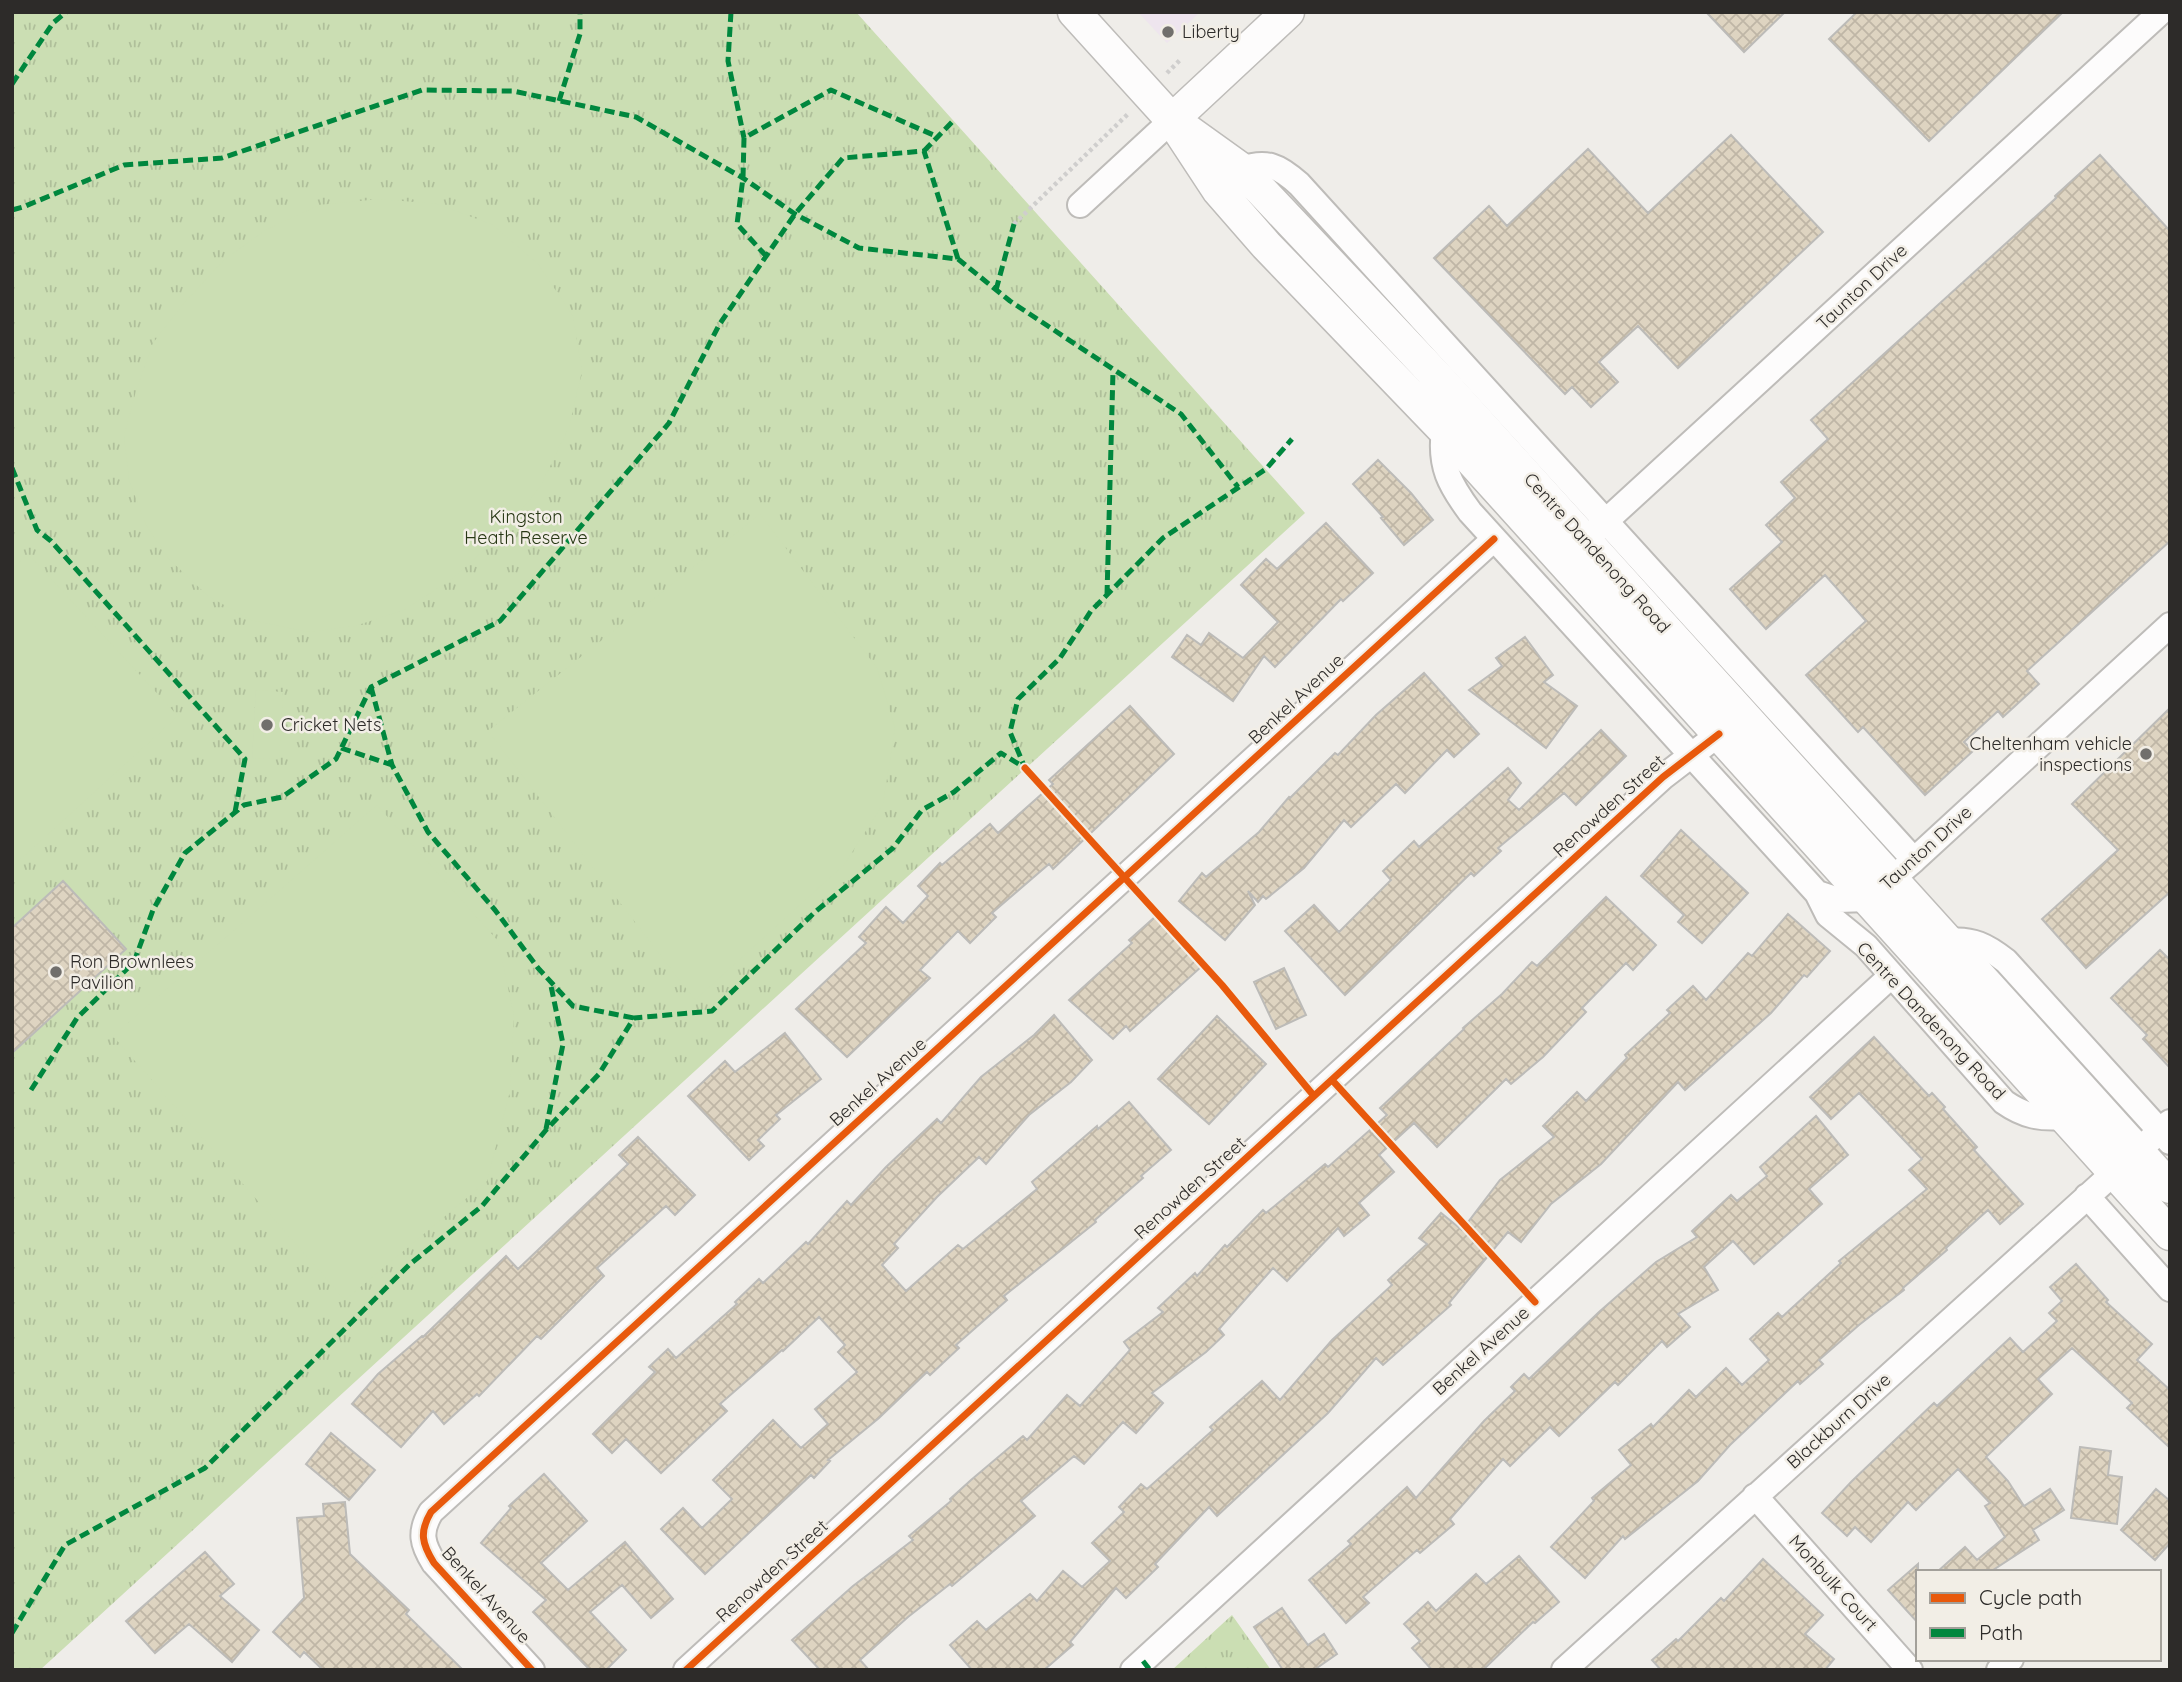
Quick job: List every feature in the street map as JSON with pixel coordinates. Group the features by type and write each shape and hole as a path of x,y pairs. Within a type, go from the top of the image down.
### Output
{"main road":[{"path":"1172,120 1288,12"},
{"name":"Centre Dandenong Road","path":"1089,19 1172,120 1218,190 1266,245 1444,430 1584,541 1718,734 2170,1234"},
{"name":"Centre Dandenong Road","path":"1172,120 1241,169 1442,382 1584,541 1903,870 1948,941 2159,1136 2170,1187"}],"street":[{"name":"Taunton Drive","path":"1584,541 2161,12"},
{"path":"1080,205 1172,120"},
{"name":"Centre Dandenong Road","path":"1444,430 1441,452 1452,488 1494,539 1816,893 1829,915 1866,946 2004,1102 2029,1116 2064,1117"},
{"name":"Benkel Avenue","path":"532,1670 434,1563 424,1546 422,1534 430,1512 1494,539"},
{"name":"Taunton Drive","path":"1868,900 2170,625"},
{"name":"Renowden Street","path":"687,1670 1663,777 1718,734"},
{"path":"1816,893 1829,899 1868,900"},
{"name":"Benkel Avenue","path":"1133,1670 1891,976"},
{"name":"Blackburn Drive","path":"1564,1670 2113,1172 2159,1136"},
{"path":"2087,1196 2170,1289"},
{"name":"Monbulk Court","path":"1755,1496 1910,1670"}],"path":[{"path":"1014,224 1180,60 1168,53"}],"shaded area":[{"name":"Liberty","path":"1138,12 1200,12 1167,43"}],"green space":[{"name":"Kingston Heath Reserve","path":"12,12 856,12 1305,513 40,1670 12,1670"},
{"path":"380,199 437,204 493,225 538,264 573,316 582,371 569,427 540,487 501,535 452,579 404,610 355,626 308,632 251,620 208,596 169,559 146,525 129,480 124,436 136,391 153,343 184,303 225,259 266,230 319,205"},
{"path":"760,514 877,668 895,728 883,804 844,865 695,1000 488,731"},
{"path":"28,554 178,716 12,867 12,569"},
{"name":"Cricket Nets","path":"256,690 283,692 279,759 252,758"},
{"path":"377,805 498,941 514,1016 510,1091 487,1181 345,1300 113,1036"},
{"path":"1232,1615 1271,1670 1172,1670"}],"building":[{"path":"1706,12 1785,12 1744,52"},
{"path":"1857,12 2063,12 1929,141 1829,39"},
{"path":"1731,135 1823,232 1678,368 1638,326 1599,362 1618,382 1591,407 1572,387 1565,394 1434,258 1489,206 1507,226 1588,149 1648,213"},
{"path":"2100,155 2170,231 2170,541 2027,671 2039,684 2003,717 1998,711 1964,742 1973,751 1925,795 1863,727 1858,732 1806,675 1866,621 1825,575 1766,629 1730,589 1782,542 1766,525 1795,498 1781,482 1828,439 1811,420"},
{"path":"1378,460 1433,520 1404,545 1353,484"},
{"path":"1326,523 1373,573 1343,601 1341,599 1275,667 1264,656 1233,701 1172,657 1187,635 1201,645 1209,633 1243,658 1278,622 1241,585 1266,559 1277,569"},
{"path":"1525,637 1553,675 1544,682 1577,706 1546,748 1469,690 1502,666 1496,658"},
{"path":"1424,673 1479,734 1454,757 1447,750 1405,793 1396,784 1351,827 1344,820 1304,868 1266,899 1263,896 1258,902 1248,891 1255,905 1225,940 1179,901 1202,873 1206,877 1259,832 1289,797 1335,753 1338,755 1376,715"},
{"path":"1130,706 1174,754 1053,869 1049,864 992,913 996,917 970,943 958,931 920,970 930,978 847,1057 796,1009 866,943 859,937 886,907 903,923 928,896 918,886 940,863 942,865 990,824 998,833 1053,784 1049,780"},
{"path":"2170,708 2170,892 2086,968 2042,919 2118,850 2072,804"},
{"path":"1601,730 1626,756 1576,805 1564,793 1498,848 1501,851 1474,876 1471,873 1345,995 1285,931 1314,905 1339,932 1391,880 1383,871 1414,841 1419,847 1508,768 1521,783 1508,800 1519,810"},
{"path":"1681,830 1748,893 1702,943 1678,922 1684,915 1641,876"},
{"name":"Ron Brownlees Pavilion","path":"63,881 126,949 12,1053 12,928"},
{"path":"1606,897 1656,945 1633,970 1626,963 1582,1008 1586,1012 1543,1057 1511,1084 1506,1079 1437,1147 1414,1123 1379,1155 1394,1172 1359,1203 1369,1215 1344,1236 1338,1228 1287,1281 1273,1268 1219,1329 1224,1335 1152,1393 1163,1403 1136,1433 1123,1422 1084,1464 1074,1456 1021,1501 1035,1516 952,1586 950,1584 908,1617 860,1660 869,1670 820,1670 792,1640 853,1586 913,1540 909,1536 951,1501 950,1499 971,1480 1023,1436 1027,1440 1067,1395 1080,1406 1130,1350 1124,1342 1163,1312 1158,1308 1195,1273 1197,1276 1225,1245 1227,1247 1263,1210 1266,1213 1325,1164 1328,1167 1387,1115 1380,1108 1502,994 1532,962 1537,966"},
{"path":"1788,914 1830,951 1807,977 1804,975 1771,1013 1685,1090 1678,1082 1601,1164 1551,1204 1521,1242 1508,1232 1449,1303 1451,1305 1383,1365 1376,1358 1328,1413 1217,1516 1209,1507 1155,1564 1158,1567 1126,1598 1116,1588 1070,1642 1073,1645 1044,1670 972,1670 950,1645 977,1621 986,1630 1030,1594 1037,1601 1063,1571 1082,1587 1110,1561 1092,1543 1124,1512 1119,1507 1141,1484 1147,1489 1213,1430 1210,1427 1262,1381 1280,1400 1332,1340 1392,1285 1388,1280 1427,1244 1419,1238 1441,1213 1462,1230 1500,1180 1554,1137 1543,1126 1577,1092 1586,1101 1627,1058 1625,1055 1670,1013 1667,1010 1693,986 1706,1000 1748,953 1752,956"},
{"path":"1156,916 1201,967 1130,1031 1126,1026 1113,1039 1069,1000 1132,943 1129,940"},
{"path":"2160,950 2170,960 2170,1068 2143,1039 2147,1035 2111,998"},
{"path":"1284,968 1306,1015 1276,1029 1254,982"},
{"path":"1054,1015 1092,1060 1071,1082 1029,1115 986,1164 979,1157 937,1197 894,1244 898,1248 882,1265 906,1291 958,1245 963,1249 1037,1189 1032,1182 1129,1102 1171,1150 1095,1220 1096,1222 1004,1296 1007,1300 956,1345 959,1348 930,1375 927,1372 879,1418 828,1460 830,1461 814,1478 811,1475 705,1574 661,1529 683,1508 702,1528 732,1499 713,1480 773,1420 801,1448 828,1424 815,1409 857,1372 838,1352 845,1345 819,1317 720,1404 727,1411 661,1473 626,1439 612,1453 593,1434 655,1372 649,1367 668,1349 676,1358 737,1304 735,1302 759,1279 763,1283 806,1242 808,1244 847,1201 851,1205 886,1167 937,1119 941,1123 981,1077 1034,1035"},
{"path":"1217,1016 1266,1064 1209,1124 1158,1079"},
{"path":"785,1033 821,1079 776,1115 780,1119 758,1140 764,1146 749,1160 688,1096 725,1061 735,1072"},
{"path":"1874,1037 1929,1096 1932,1093 1945,1107 1943,1109 1977,1147 1974,1150 2023,1204 2000,1224 1988,1210 1903,1288 1904,1290 1819,1360 1823,1364 1800,1384 1798,1381 1730,1445 1698,1481 1625,1539 1623,1536 1585,1578 1551,1547 1594,1501 1592,1498 1631,1465 1619,1450 1651,1424 1653,1427 1689,1390 1696,1397 1726,1368 1742,1385 1769,1360 1750,1339 1778,1313 1782,1317 1841,1263 1839,1261 1927,1189 1909,1170 1922,1159 1859,1093 1831,1119 1810,1097"},
{"path":"1816,1116 1848,1155 1809,1189 1822,1204 1754,1264 1733,1241 1704,1267 1718,1290 1678,1314 1690,1327 1667,1347 1662,1341 1618,1385 1615,1382 1559,1436 1550,1427 1510,1466 1503,1459 1450,1519 1454,1524 1420,1553 1417,1550 1363,1597 1369,1603 1346,1623 1309,1580 1351,1544 1348,1541 1407,1487 1416,1498 1484,1421 1515,1391 1511,1387 1524,1374 1529,1379 1656,1262 1697,1237 1692,1231 1731,1195 1737,1201 1767,1176 1760,1167"},
{"path":"638,1137 695,1195 675,1215 666,1206 597,1268 604,1276 541,1339 537,1336 479,1396 477,1394 444,1424 433,1411 401,1447 352,1404 378,1374 423,1337 506,1256 518,1269 628,1164 619,1155"},
{"path":"2076,1264 2108,1300 2106,1302 2152,1344 2137,1360 2170,1390 2170,1448 2127,1408 2132,1403 2072,1348 2038,1379 2052,1394 1986,1457 2008,1481 2024,1506 2050,1489 2064,1510 2033,1530 2039,1540 1993,1570 1939,1570 1965,1547 1977,1560 2005,1537 1985,1506 1990,1503 1958,1469 1916,1510 1908,1502 1871,1542 1855,1527 1847,1536 1822,1513 1934,1403 1937,1406 2010,1338 2023,1352 2057,1321 2049,1313 2062,1301 2050,1287"},
{"path":"331,1433 375,1470 349,1500 306,1464"},
{"path":"2080,1447 2111,1451 2108,1475 2122,1477 2117,1524 2071,1518"},
{"path":"544,1474 587,1521 541,1563 568,1590 625,1542 673,1599 651,1618 622,1585 590,1612 626,1650 606,1670 590,1670 533,1612 546,1600 481,1543 511,1508 509,1506"},
{"path":"2156,1489 2170,1501 2170,1543 2155,1560 2121,1530"},
{"path":"345,1502 350,1554 409,1610 406,1614 463,1670 323,1670 304,1652 300,1657 273,1632 304,1598 297,1518 324,1516 323,1504"},
{"path":"205,1552 234,1584 220,1596 259,1630 232,1662 189,1624 155,1653 126,1621"},
{"path":"1519,1556 1559,1602 1533,1622 1483,1670 1432,1670 1412,1648 1420,1641 1404,1624 1428,1602 1436,1611 1476,1574 1486,1584"},
{"path":"1763,1559 1823,1615 1805,1634 1834,1659 1825,1670 1661,1670 1652,1660 1676,1639 1678,1641 1721,1598 1724,1601"},
{"path":"1918,1564 1916,1621 1888,1590"},
{"path":"1282,1608 1308,1645 1324,1634 1337,1654 1314,1670 1283,1670 1254,1627"}],"marked path":[{"path":"12,84 53,23 66,12"},
{"path":"559,101 580,34 580,12"},
{"path":"731,12 728,61 744,138"},
{"path":"12,210 124,165 222,158 422,90 513,91 636,117 743,178 795,214 859,248 958,259 1010,301 1181,414 1238,487"},
{"path":"766,256 737,224 743,178 744,138 831,90 938,137"},
{"path":"924,151 953,121"},
{"path":"31,1090 77,1018 134,962 153,910 185,853 244,805 282,797 336,759 371,687 500,621 669,423 719,325 795,214 843,158 924,151 958,259"},
{"path":"996,290 1014,224"},
{"path":"1107,595 1113,371"},
{"path":"12,1633 65,1545 205,1468 409,1265 482,1206 546,1130 599,1074 634,1018 712,1011 815,912 893,848 922,810 954,792 1001,753 1025,768 1010,732 1018,699 1060,658 1091,611 1163,538 1266,469 1292,439"},
{"path":"12,468 37,530 51,541 245,759 235,812"},
{"path":"371,687 392,765 428,832 495,910 538,968 573,1006 634,1018"},
{"path":"341,748 392,765"},
{"path":"546,1129 563,1044 550,981"},
{"path":"1143,1661 1150,1670"}],"cycle path":[{"path":"532,1670 434,1563 424,1538 425,1526 431,1512 1494,539"},
{"path":"686,1670 1663,777 1719,734"},
{"path":"1025,768 1222,985 1314,1096"},
{"path":"1332,1080 1535,1302"}],"place":[{"name":"Liberty","path":"1168,32"},
{"name":"Cricket Nets","path":"267,725"},
{"name":"Cheltenham vehicle inspections","path":"2146,754"},
{"name":"Ron Brownlees Pavilion","path":"56,972"}]}
